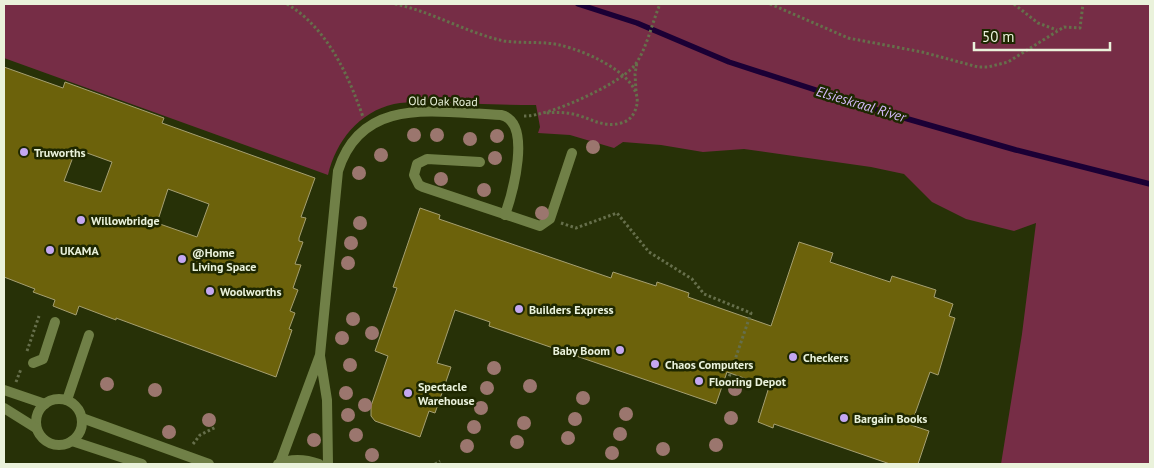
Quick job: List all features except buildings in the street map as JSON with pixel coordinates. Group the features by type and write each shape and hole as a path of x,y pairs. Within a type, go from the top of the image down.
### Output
{"street":[{"name":"Old Oak Road","path":"328,464 327,400 320,355 338,171 349,145 366,126 381,118 416,112 501,115"},
{"path":"501,115 512,121 518,136 514,189 505,215"},
{"path":"480,162 426,159 417,164 414,174 419,185 423,187 536,226 544,225 550,219 572,153"},
{"path":"33,363 43,360 56,322"},
{"path":"67,400 90,335"},
{"name":"Old Oak Road","path":"279,464 320,355"},
{"path":"4,390 45,404"},
{"path":"4,408 36,428 43,439 54,445 72,441 80,431 82,418 77,407 67,400 53,399 38,412 36,428"},
{"path":"82,418 209,464"},
{"path":"72,441 142,464"},
{"path":"279,464 292,460 305,460 319,464"}],"path":[{"path":"286,4 312,24 330,45 344,68 366,126"},
{"path":"395,4 433,15 503,40 564,46 595,58 632,84 637,99"},
{"path":"501,115 572,114 597,123 613,125 627,121 632,116 637,99 635,74 638,59 660,4"},
{"path":"770,4 848,38 922,52 978,67 988,67 1008,62 1064,27 1080,28 1083,4"},
{"path":"1014,4 1038,23 1057,30"},
{"path":"546,113 587,96 623,76 638,59"},
{"path":"550,219 576,228 617,213 649,252 692,279 704,294 751,313 727,383"},
{"path":"190,449 200,435 216,427"},
{"path":"435,464 440,460"}],"shaded area":[{"path":"4,4 1150,4 1150,464 1001,464 1022,334 1036,223 1014,231 966,219 932,202 904,174 871,167 744,149 703,152 661,145 623,142 614,148 570,135 538,133 540,127 536,105 417,102 394,104 381,108 360,121 343,140 328,175 4,58"}],"waterway":[{"name":"Elsieskraal River","path":"578,4 637,23 729,62 887,113 1016,150 1150,184"}],"place":[{"name":"Truworths","path":"24,152"},
{"name":"Willowbridge","path":"81,220"},
{"name":"UKAMA","path":"50,250"},
{"name":"@Home Living Space","path":"182,259"},
{"name":"Woolworths","path":"210,291"},
{"name":"Builders Express","path":"519,309"},
{"name":"Baby Boom","path":"620,350"},
{"name":"Checkers","path":"793,357"},
{"name":"Chaos Computers","path":"655,364"},
{"name":"Flooring Depot","path":"699,381"},
{"name":"Spectacle Warehouse","path":"408,393"},
{"name":"Bargain Books","path":"844,418"}]}
